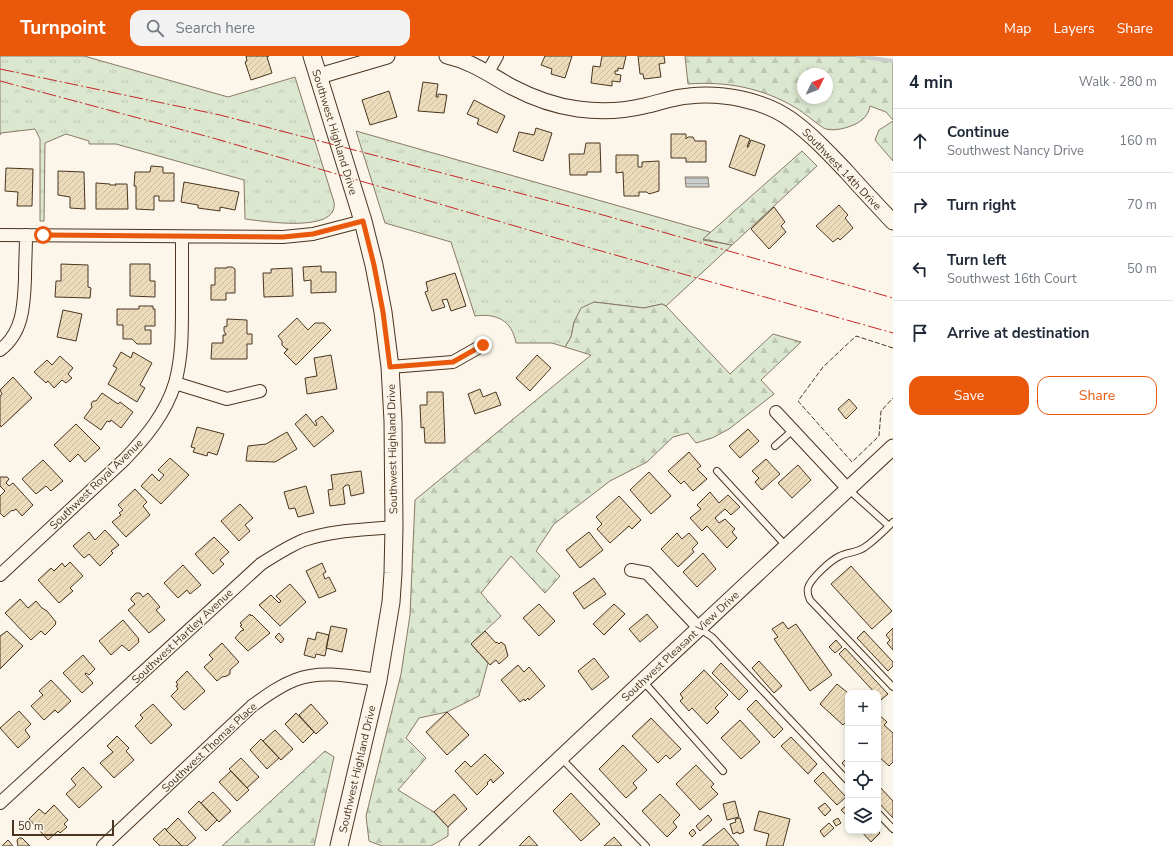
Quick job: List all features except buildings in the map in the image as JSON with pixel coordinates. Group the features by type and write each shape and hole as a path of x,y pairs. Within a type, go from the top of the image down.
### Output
{"main road":[{"name":"Southwest Highland Drive","path":"312,56 363,221 374,265 383,312 390,367 393,421 394,527 391,602 378,680 339,846"}],"street":[{"path":"318,76 388,56"},
{"name":"Southwest 14th Drive","path":"447,56 470,63 538,99 578,109 612,111 630,109 680,97 701,95 734,98 758,104 789,118 805,130 822,145 893,222"},
{"path":"488,72 497,56"},
{"path":"0,234 182,237 299,236 313,234 363,221"},
{"path":"0,350 13,337 24,308 26,235"},
{"name":"Southwest Royal Avenue","path":"0,575 126,459 157,421 175,383 182,338 182,237"},
{"path":"390,367 453,362 483,345"},
{"path":"175,383 227,398 260,391"},
{"path":"776,412 848,489"},
{"name":"Southwest Pleasant View Drive","path":"469,846 786,546 893,447"},
{"name":"Southwest Hartley Avenue","path":"0,803 260,564 304,540 324,534 394,527"},
{"path":"631,570 647,573 700,628"},
{"name":"Southwest Thomas Place","path":"103,846 252,706 274,690 295,680 316,675 339,675 378,680"}],"lane":[{"path":"775,446 792,430"},
{"path":"717,471 786,546"},
{"path":"848,489 891,524 865,547 857,552 841,555 835,558 812,580 808,588 808,594 810,600 893,687"},
{"path":"700,628 712,637 845,778"},
{"path":"643,681 723,771"},
{"path":"561,758 646,846"},
{"path":"881,816 893,829"}],"green space":[{"path":"0,56 84,56 228,97 295,77 334,202 332,212 325,218 313,222 282,223 245,219 244,180 116,144 89,144 89,141 66,134 45,143 44,221 40,221 40,139 35,129 1,133 0,135"},
{"path":"685,56 857,56 893,61 893,120 886,112 870,106 866,116 860,122 846,128 830,130 821,126 796,108 771,95 744,87 702,83 688,84"},
{"path":"893,121 893,161 875,140 879,130"},
{"path":"356,131 710,232 703,240 732,245 666,306 662,304 644,308 594,302 574,322 571,337 565,347 552,343 516,343 511,329 502,320 490,316 475,316 451,242 385,223"},
{"path":"802,151 817,166 732,245 703,239"},
{"path":"594,302 644,308 662,304 666,306 730,374 773,334 801,342 761,380 774,394 729,429 712,438 696,443 688,433 673,437 647,462 610,481 554,524 536,551 560,576 545,593 511,556 481,593 501,616 471,644 488,663 479,696 447,712 419,718 406,738 426,758 398,790 434,812 448,827 448,836 431,846 382,846 369,841 366,816 401,674 410,615 415,500 591,355 565,347 571,337 574,322 581,308"},
{"path":"325,751 334,757 314,846 222,846"}],"shaded area":[{"path":"685,177 708,177 709,187 686,187"}],"waterway":[{"path":"857,56 893,61"}],"fence":[{"path":"893,348 856,336 823,367 798,401 852,462 879,436 881,411 893,398"}],"power":[{"path":"0,69 220,115 603,215 893,298"},
{"path":"0,81 213,138 594,249 893,333"}],"route":[{"path":"43,235 283,237 313,234 363,221 374,265 383,312 390,367 453,362 483,345"}]}
